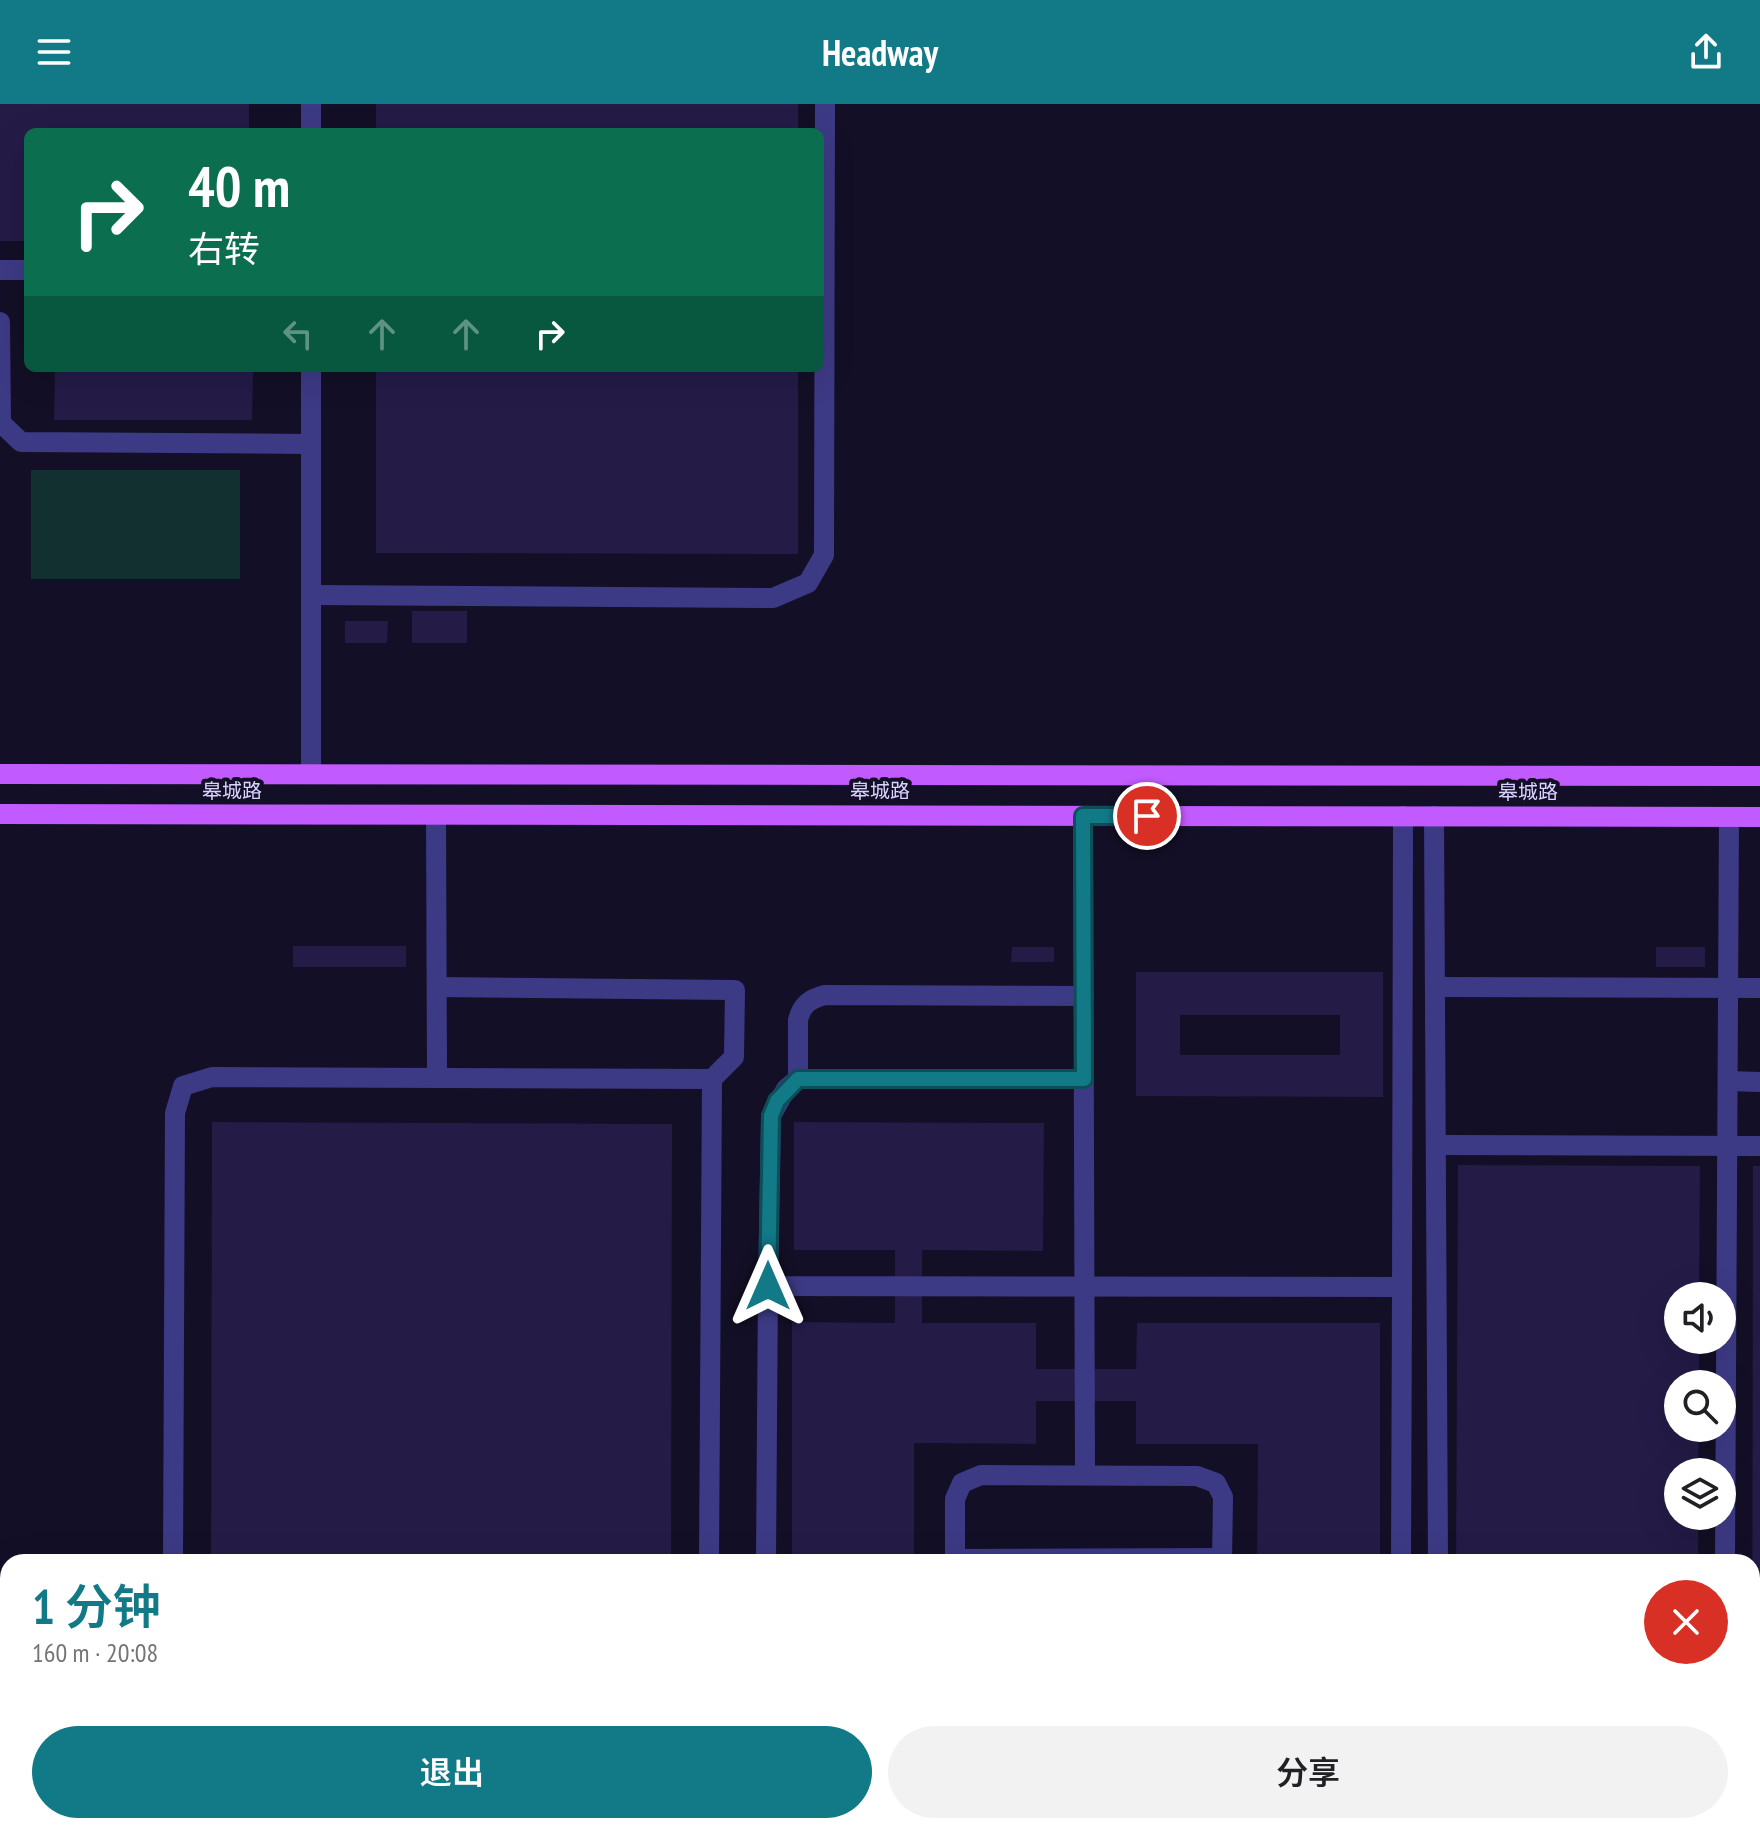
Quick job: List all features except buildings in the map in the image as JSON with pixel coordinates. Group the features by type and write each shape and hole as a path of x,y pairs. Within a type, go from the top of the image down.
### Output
{"main road":[{"name":"皋城路","path":"0,774 1760,776"},
{"name":"皋城路","path":"0,814 1760,817"}],"lane":[{"path":"311,104 311,128"},
{"path":"311,595 773,598 808,583 824,555 825,104"},
{"path":"0,270 24,270"},
{"path":"0,322 1,423 21,442 311,444"},
{"path":"311,372 311,774"},
{"path":"436,815 437,1078"},
{"path":"1083,816 1085,1475"},
{"path":"1401,1554 1403,816"},
{"path":"1434,816 1438,1554"},
{"path":"1725,1554 1729,817"},
{"path":"437,987 735,990 734,1057 712,1079 709,1554"},
{"path":"1435,987 1760,988"},
{"path":"766,1554 771,1116 777,1101 798,1079 798,1020 806,1003 825,995 1084,996"},
{"path":"173,1554 175,1113 183,1086 212,1077 712,1079"},
{"path":"798,1079 1084,1079"},
{"path":"1728,1081 1760,1082"},
{"path":"1436,1145 1760,1146"},
{"path":"768,1286 1402,1287"},
{"path":"955,1554 955,1499 962,1483 981,1475 1085,1475 1197,1476 1216,1483 1223,1497 1222,1554"}],"green space":[{"path":"31,470 240,470 240,579 31,579"}],"route":[{"path":"768,1286 771,1116 777,1101 798,1079 1084,1079 1083,816 1147,816"}]}
